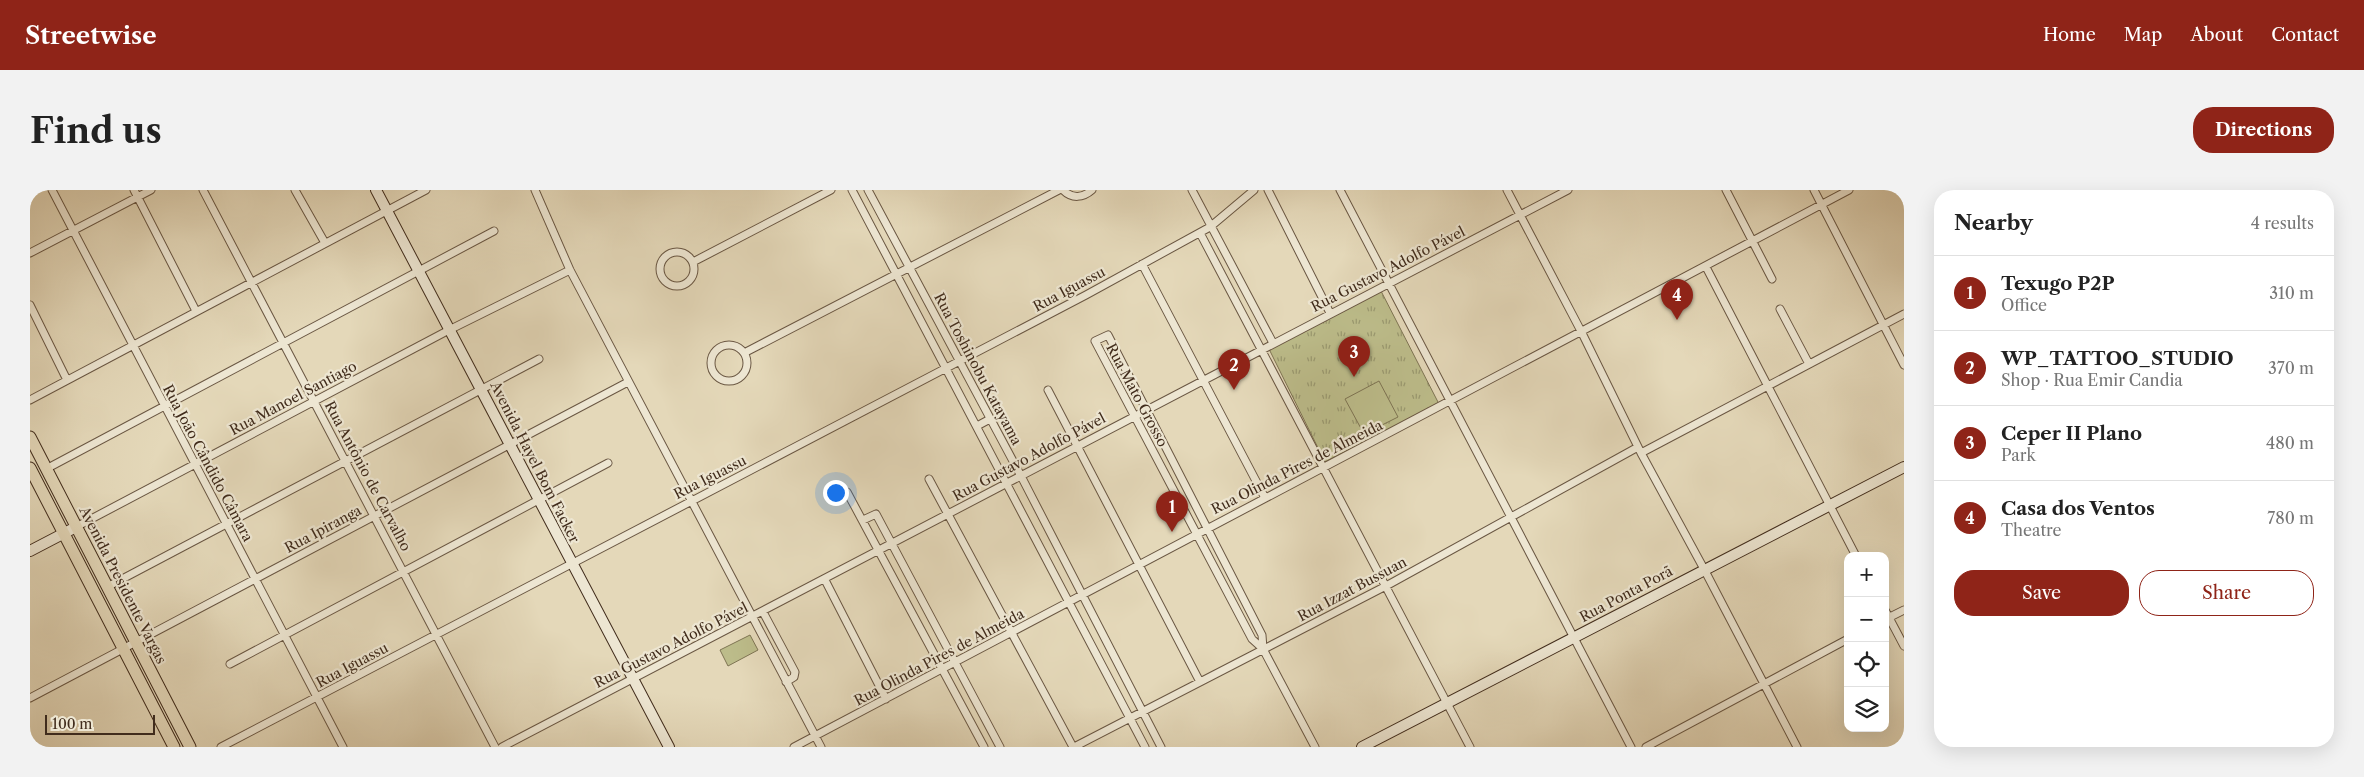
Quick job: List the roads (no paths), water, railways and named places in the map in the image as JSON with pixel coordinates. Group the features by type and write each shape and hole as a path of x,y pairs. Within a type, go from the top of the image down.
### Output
{"main road":[{"name":"Avenida Presidente Vargas","path":"30,437 190,747"},
{"name":"Avenida Presidente Vargas","path":"30,468 174,747"}],"street":[{"name":"Rua João Cândido Câmara","path":"52,190 343,747"},
{"path":"134,190 196,311"},
{"path":"30,252 152,190"},
{"name":"Rua Antônio de Carvalho","path":"203,190 405,572 495,747"},
{"path":"295,190 324,243"},
{"name":"Avenida Hayel Bom Facker","path":"376,190 669,747"},
{"path":"30,400 426,190"},
{"path":"534,190 570,270 821,747"},
{"path":"693,262 831,190"},
{"name":"Rua Toshinobu Katayama","path":"852,190 1008,483 1145,747"},
{"name":"Rua Toshinobu Katayama","path":"868,190 1021,476 1162,747"},
{"path":"744,353 1059,190"},
{"path":"1063,190 1079,197 1092,190"},
{"path":"1192,190 1273,343"},
{"name":"Rua Iguassu","path":"221,747 318,698 572,562 959,362 1200,233 1210,227 1254,190"},
{"path":"1268,190 1330,313"},
{"path":"1340,190 1452,401 1631,747"},
{"path":"1507,190 1582,333 1639,450 1797,747"},
{"name":"Rua Gustavo Adolfo Pável","path":"502,747 825,580 1262,348 1568,190"},
{"path":"1726,190 1772,278"},
{"path":"1814,190 1904,365"},
{"name":"Rua Olinda Pires de Almeida","path":"794,747 1850,190"},
{"path":"46,469 494,231"},
{"path":"1200,233 1470,747"},
{"path":"676,251 686,254 693,262 694,268 691,279 681,286 670,284 661,276 660,265 665,256 670,252 676,251"},
{"path":"1142,264 1265,498"},
{"path":"1706,267 1769,385 1854,552"},
{"name":"Rua Manoel Santiago","path":"30,551 315,403 449,330 570,270"},
{"path":"30,305 68,380"},
{"path":"1780,309 1809,364"},
{"name":"Rua Izzat Bussuan","path":"1074,747 1386,586 1639,450 1769,385 1904,314"},
{"name":"Rua Mato Grosso","path":"1262,649 1262,635 1108,335 1095,341 1252,639 1262,649 1316,747"},
{"path":"728,345 734,346 744,353 747,364 746,370 738,378 732,380 721,379 713,371 711,359 717,349 728,345"},
{"path":"107,586 539,359"},
{"name":"Rua Ipiranga","path":"30,698 628,382"},
{"path":"1048,390 1200,682"},
{"path":"977,426 990,419"},
{"path":"230,664 608,462"},
{"name":"Rua Ponta Porã","path":"1362,747 1904,467"},
{"path":"929,478 1074,747"},
{"path":"847,492 984,747"},
{"path":"862,520 876,514 1000,747"},
{"path":"825,580 886,699"},
{"path":"1889,617 1904,610"},
{"path":"763,612 795,672 794,676 786,682"},
{"path":"1889,621 1904,646"},
{"path":"1646,747 1844,641"}],"place":[{"name":"Casa dos Ventos","path":"1677,320"},
{"name":"Ceper II Plano","path":"1354,377"},
{"name":"WP_TATTOO_STUDIO","path":"1234,390"},
{"name":"Texugo P2P","path":"1172,532"}]}
